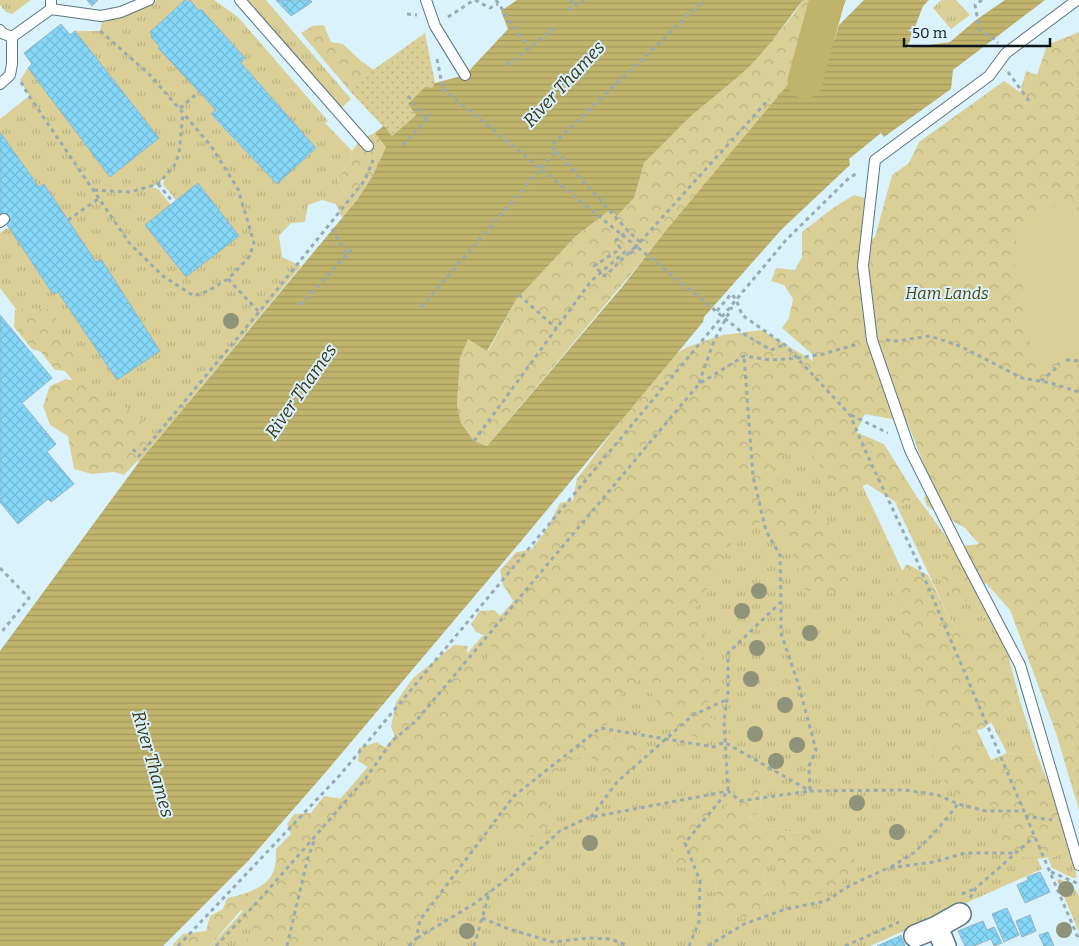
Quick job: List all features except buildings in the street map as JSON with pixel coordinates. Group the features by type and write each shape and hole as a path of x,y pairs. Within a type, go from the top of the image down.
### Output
{"street":[{"path":"915,936 941,936 960,914"}],"lane":[{"path":"0,84 10,75 12,37 51,4 83,14 101,16 149,0"},
{"path":"240,0 368,146"},
{"path":"426,0 435,26 465,75"},
{"path":"1077,0 1006,53 989,76 876,160 864,266 872,340 910,450 1020,665 1068,822 1079,865"},
{"path":"0,30 2,33 12,37"}],"path":[{"path":"435,26 462,6 475,0 490,8 497,2 528,47"},
{"path":"571,0 574,6"},
{"path":"568,10 584,0"},
{"path":"640,242 552,146 704,0"},
{"path":"970,0 975,5 980,31 994,39"},
{"path":"975,5 982,0"},
{"path":"12,64 29,96 130,244 163,276 194,296 208,292 228,279 249,257 254,243 238,189 211,146 180,108 150,75 83,14"},
{"path":"507,64 557,26"},
{"path":"998,64 1008,72 1029,101"},
{"path":"443,89 744,334 771,350 785,345"},
{"path":"180,108 199,92"},
{"path":"408,96 426,119"},
{"path":"474,441 591,281 626,251 631,252 769,99"},
{"path":"94,190 130,192 158,184 174,166 179,154 184,113"},
{"path":"403,145 431,114"},
{"path":"421,307 556,150"},
{"path":"134,449 139,456 259,312 365,180 376,154"},
{"path":"178,946 340,775 786,240 849,178 876,160"},
{"path":"158,184 173,202"},
{"path":"68,220 98,198"},
{"path":"332,229 347,255"},
{"path":"628,230 616,240 620,248 594,266 605,276 636,246"},
{"path":"300,305 354,247"},
{"path":"228,279 259,312"},
{"path":"717,311 731,294 736,300 742,315 785,345 850,415 864,450 917,561 1079,940"},
{"path":"519,295 557,329"},
{"path":"699,384 714,341 736,300"},
{"path":"216,946 366,778 392,741 416,721 699,384 744,356 771,360 798,358 823,354 872,340 896,341 930,336 960,346 1022,378 1079,392"},
{"path":"744,356 752,476 766,531 780,555 781,633 798,682 816,750 809,766 810,791"},
{"path":"1066,360 1079,361"},
{"path":"1040,382 1059,363"},
{"path":"850,415 892,435 910,450"},
{"path":"0,568 29,598 0,634"},
{"path":"689,946 699,922 700,881 685,843 728,791 724,721 728,653 781,602"},
{"path":"591,818 617,782 693,715 726,700"},
{"path":"416,939 420,920 514,796 600,728 714,747 724,742"},
{"path":"724,742 810,791"},
{"path":"728,791 740,801 810,791 905,790 938,795 958,804 986,811 1023,811"},
{"path":"409,946 416,939 474,904 508,878 560,831 587,818 728,791"},
{"path":"708,946 744,924 786,909 826,900 849,886 888,868 915,852 937,830 958,804"},
{"path":"1025,816 1068,822"},
{"path":"287,946 306,861 315,836"},
{"path":"960,914 976,888 1034,837"},
{"path":"888,868 934,862 965,853 1016,854"},
{"path":"1050,872 1079,884"},
{"path":"474,946 490,891"},
{"path":"482,918 509,929 553,942 588,938 611,939 628,946"}],"green space":[{"path":"0,0 31,0 12,14 6,12 0,5"},
{"path":"157,0 185,0 150,32 151,37 160,47 158,48 216,110 211,115 277,184 316,148 241,63 245,58 201,9 199,11 187,0 214,0 238,17 328,121 325,123 352,151 350,161 337,179 345,194 357,200 342,218 336,204 322,200 308,205 305,222 291,223 279,236 282,257 301,266 139,462 38,338 0,288 0,233 9,227 53,294 58,292 117,380 160,351 101,259 96,262 44,184 39,187 0,132 0,119 29,96 20,80 28,68 110,177 159,138 75,31 100,31 102,22","holes":["166,176 163,184 176,200 198,183 239,236 186,277 145,225 171,205 158,189 151,187 158,184"]},
{"path":"242,0 266,0 351,99 339,110"},
{"path":"815,0 843,7 835,40 807,32 795,76 774,103 487,446 474,441 461,423 457,404 460,358 468,338 488,351 516,300 576,236 610,210 617,216 634,198 644,163 691,116 753,63 793,15 802,1"},
{"path":"941,0 956,0 970,15 951,29 933,8"},
{"path":"324,25 331,42 343,44 361,61 381,75 386,147 372,177 357,200 345,194 337,179 350,161 352,151 361,139 375,133 383,126 349,90 301,33 312,26"},
{"name":"Ham Lands","path":"1079,32 1079,810 1056,733 1010,610 986,583 957,610 940,573 944,548 979,544 965,528 927,506 924,498 932,485 907,422 865,414 856,432 884,444 917,497 902,506 867,484 840,497 806,445 784,454 772,470 791,500 823,514 840,536 856,570 845,594 806,591 792,552 763,521 739,531 713,573 702,599 692,612 705,632 703,666 720,674 720,699 704,703 703,713 715,720 710,742 673,728 642,678 616,699 606,721 610,737 636,740 641,761 629,780 602,771 588,754 570,761 541,783 551,822 541,837 494,834 450,894 411,933 394,941 366,939 365,946 243,946 253,928 241,910 210,946 173,946 183,934 206,931 210,916 223,909 227,898 249,892 269,879 275,866 276,849 291,834 287,824 294,814 311,813 324,796 360,804 375,793 378,773 358,761 359,748 377,742 388,750 396,739 391,727 396,702 413,678 454,645 468,646 466,659 471,665 480,666 491,654 491,637 476,632 471,624 480,611 494,610 506,621 516,605 503,585 500,571 516,552 531,550 545,532 560,503 573,500 577,479 667,359 687,347 723,335 762,330 813,361 812,354 782,328 789,318 793,299 784,285 771,281 776,268 795,270 802,257 802,232 833,208 854,195 868,199 862,247 875,237 892,175 909,163 919,142 1004,81 1020,92 1026,71 1037,75 1047,45"},
{"path":"425,33 435,83 432,88 408,104 416,115 392,136 349,90 366,75"},
{"path":"1057,205 1074,209 1079,217 1079,354 1047,367 1021,328 1027,296 1015,265 1017,226"},
{"path":"32,308 51,310 67,343 66,347 77,355 67,371 55,370 41,352 32,349 14,327 15,310"},
{"path":"66,379 96,386 104,402 123,405 147,423 149,449 124,475 114,472 92,474 74,469 68,436 50,425 43,406 50,386"},
{"path":"835,427 1042,869 870,946 210,946 235,920 439,685 652,445","holes":["759,786 762,811 749,817 764,828 799,833 782,865 772,858 763,874 767,903 716,909 715,879 702,864"]},
{"path":"917,497 954,547 958,609 977,591 1007,650 958,629 949,617 895,502 902,506"},
{"path":"907,564 928,575 949,617 958,629 986,625 1007,650 1020,701 982,729 955,733 929,716 912,685 903,615 891,587"},
{"path":"1020,701 1037,755 1007,753 991,722"},
{"path":"969,739 989,761 1007,753 1037,755 1059,810 1066,841 1057,856 1037,859 1024,858 996,841 1000,812 985,802 957,794 931,766 937,740"},
{"path":"735,786 759,786 762,811 749,817 764,828 799,833 852,847 855,867 834,890 807,898 785,893 782,865 772,858 763,874 767,903 743,919 716,909 715,879 702,864 690,869 666,865 673,843 704,801 724,811"},
{"path":"1066,841 1077,877 1073,878 1052,868 1048,858 1057,856"},
{"path":"1060,879 1076,890 1079,896 1079,932 1057,880"}],"water":[{"path":"517,0 806,0 802,1 753,63 691,116 644,163 634,198 617,216 610,210 576,236 516,300 487,351 468,339 460,358 457,404 461,423 474,441 487,446 622,287 668,228 795,76 807,31 835,40 839,25 864,0 929,0 923,6 907,48 950,42 976,20 1005,0 1045,0 953,70 951,89 884,137 881,133 849,159 850,165 782,229 704,317 703,322 522,540 325,773 249,860 163,946 0,946 0,651 139,462 357,200 372,177 386,147 375,133 384,126 392,136 416,115 408,104 425,87 432,88 435,83 465,75 508,29 501,11"},
{"path":"815,0 846,0 843,7"}],"waterway":[{"name":"River Thames","path":"805,81 827,0"}]}
